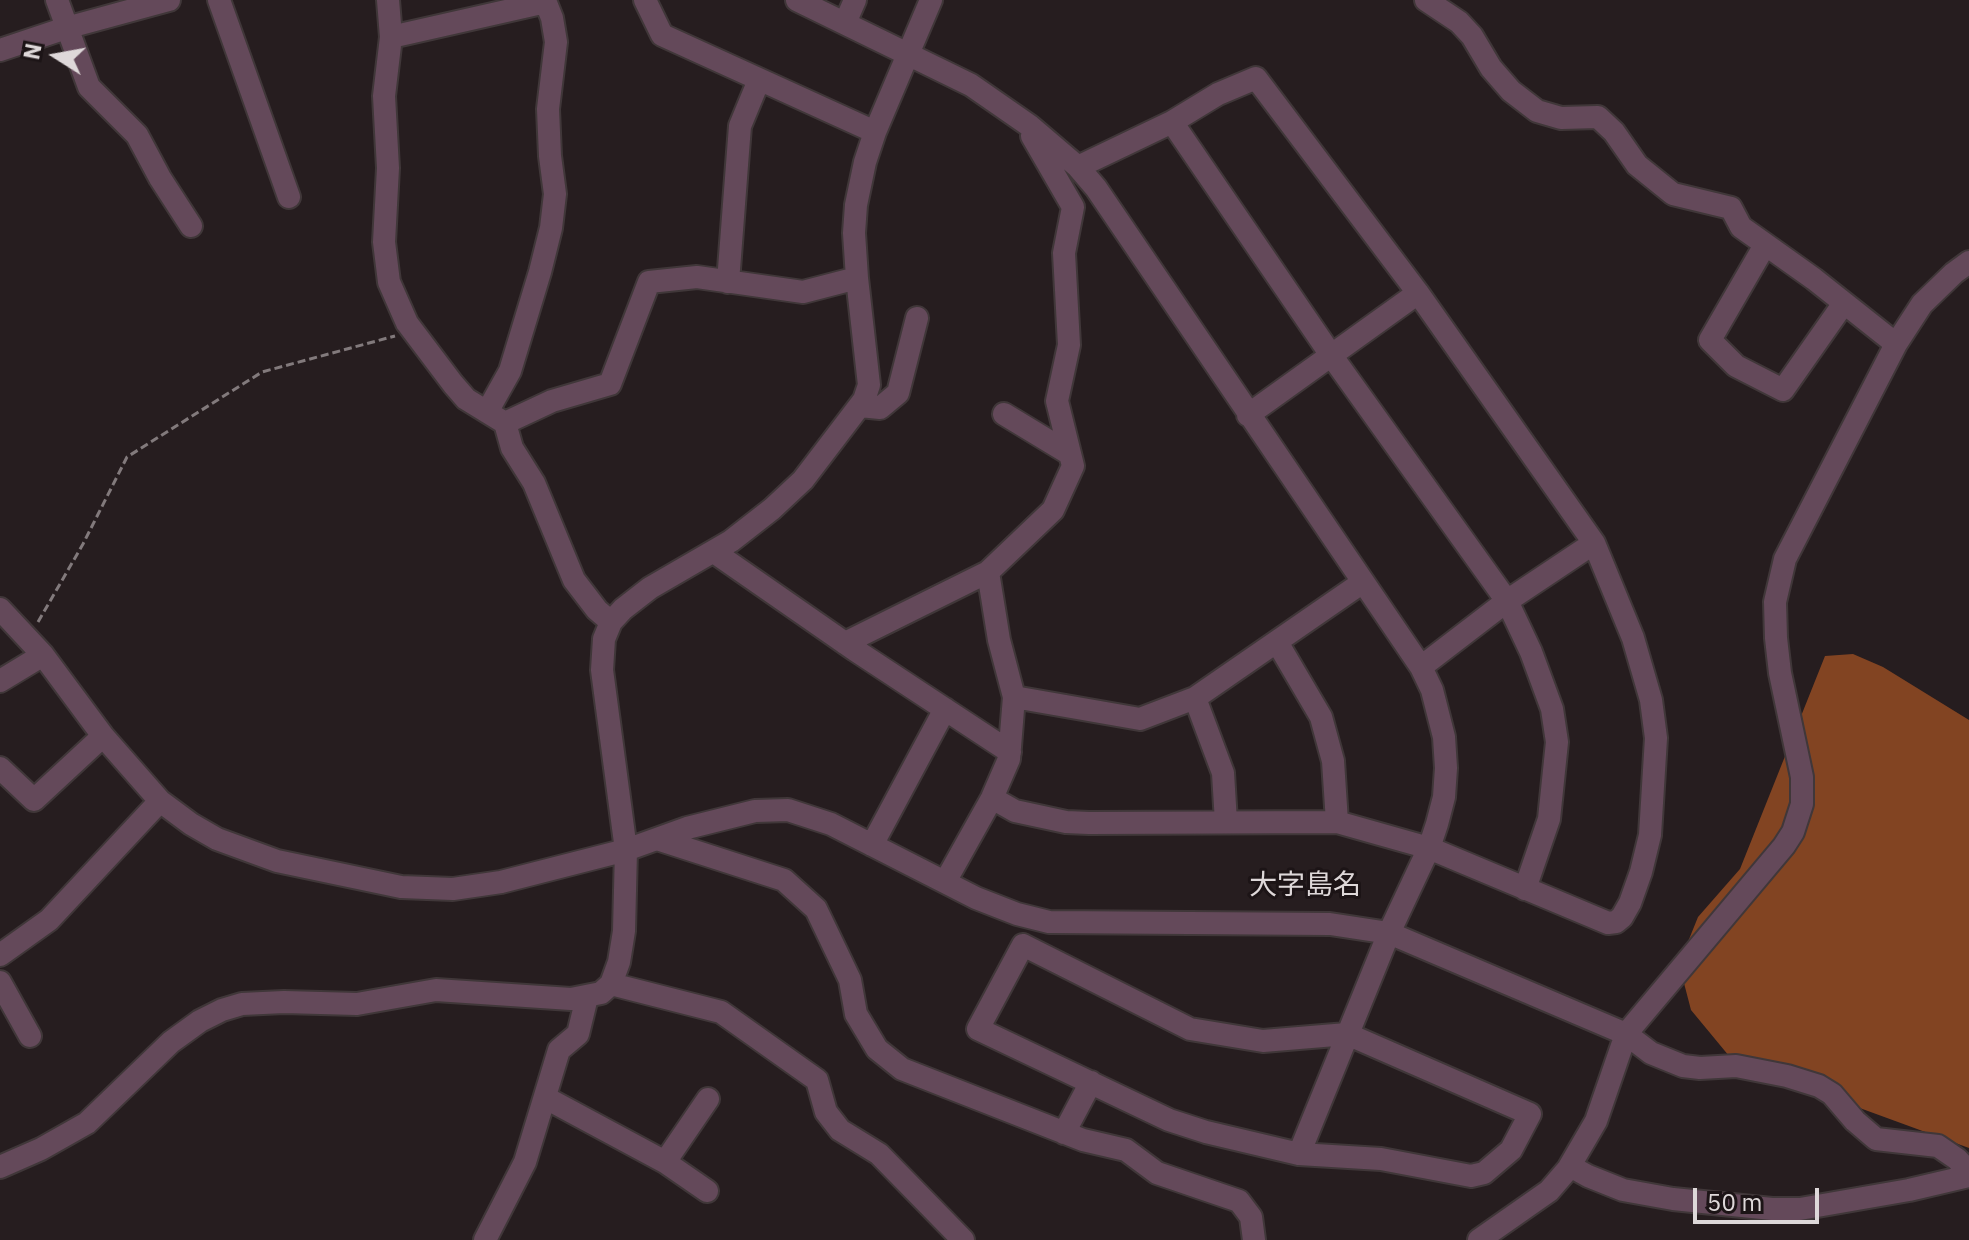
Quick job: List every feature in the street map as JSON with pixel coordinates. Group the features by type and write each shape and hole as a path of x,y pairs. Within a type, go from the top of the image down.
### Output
{"street":[{"path":"57,0 89,87 137,135 191,226"},
{"path":"0,50 169,0"},
{"path":"219,0 289,197"},
{"path":"388,0 391,37 384,96 388,168 385,262 389,282 407,323 453,384 466,399 496,418 534,483 574,580 597,610 611,622"},
{"path":"645,0 662,35 875,132"},
{"path":"797,0 971,85 1022,121 1078,167 1096,188 1421,667 1439,711 1446,768 1444,797 1429,848 1389,933 1299,1154"},
{"path":"845,23 855,0"},
{"path":"0,1167 41,1149 87,1123 171,1042 200,1021 242,1004 357,1004 436,990 556,1000 601,993 611,984 619,962 624,931 626,850 602,670 604,639 611,622 650,588 714,552 772,509 803,480 860,406 869,385 857,278 856,205 875,132 931,0"},
{"path":"1426,0 1459,22 1511,91 1537,111 1561,118 1598,117 1614,132 1637,165 1673,194 1731,208 1741,227 1896,344"},
{"path":"391,37 472,9 546,3 552,18 556,42 548,109 555,194 551,228 496,418"},
{"path":"992,798 1015,811 1066,822 1337,822 1429,848 1600,922 1616,922 1630,903 1650,835 1656,738 1651,700 1633,638 1594,543 1418,293 1256,78 1218,94 1172,122 1078,167"},
{"path":"728,282 740,126 759,80"},
{"path":"845,643 988,572 1053,510 1073,466 1057,401 1069,345 1064,253 1073,207 1022,121"},
{"path":"1172,122 1331,355 1507,601 1542,676 1552,709 1557,742 1549,819 1525,889"},
{"path":"1765,245 1710,340 1736,366 1783,390 1844,303"},
{"path":"1479,1240 1549,1191 1570,1166 1596,1121 1626,1034 1784,846 1799,817 1802,777 1780,673 1776,638 1778,585 1794,537 1896,344 1922,304 1969,262"},
{"path":"496,418 610,384 649,282 697,277 803,292 857,278"},
{"path":"1248,415 1418,293"},
{"path":"860,406 880,408 898,393 917,318"},
{"path":"1004,414 1070,454"},
{"path":"1421,667 1507,601 1594,543"},
{"path":"714,552 1010,752"},
{"path":"945,882 1004,776 1010,752 1014,697 999,640 988,572"},
{"path":"1014,697 1140,719 1195,698 1363,582"},
{"path":"0,609 36,647 103,736 160,801 191,824 244,851 367,881 419,889 453,889 501,882 626,850 755,811 788,810 817,818 999,907 1049,922 1330,924 1389,933 1626,1034 1651,1053 1683,1066 1736,1066 1819,1086 1832,1094 1855,1121 1876,1139 1938,1146 1957,1159 1969,1174 1909,1190 1800,1209 1772,1209 1673,1199 1623,1190 1570,1166"},
{"path":"1277,642 1321,717 1333,761 1337,822"},
{"path":"0,681 36,647"},
{"path":"1195,698 1223,773 1226,822"},
{"path":"872,845 945,709"},
{"path":"0,768 34,800 103,736"},
{"path":"0,955 49,920 160,801"},
{"path":"657,839 784,880 816,909 850,980 856,1014 877,1049 902,1069 1064,1133 1126,1150 1157,1173 1239,1201 1251,1217 1254,1240"},
{"path":"1023,945 1190,1029 1263,1041 1347,1034 1530,1114 1511,1150 1484,1173 1471,1176 1381,1159 1299,1154 1206,1132 1169,1120 1091,1082 978,1029 1023,945"},
{"path":"0,982 30,1036"},
{"path":"611,984 721,1012 817,1080 826,1112 840,1130 879,1154 963,1240"},
{"path":"485,1240 525,1162 559,1050 578,1034 587,997"},
{"path":"1064,1133 1091,1082"},
{"path":"546,1098 665,1162 707,1191"},
{"path":"665,1162 708,1099"}],"path":[{"path":"36,647 127,457 262,372 413,331"}],"shaded area":[{"path":"1853,654 1883,667 1969,720 1969,1148 1734,1062 1691,1010 1679,964 1698,917 1740,869 1825,656"}],"district":[{"name":"大字島名","path":"1305,886"}]}
